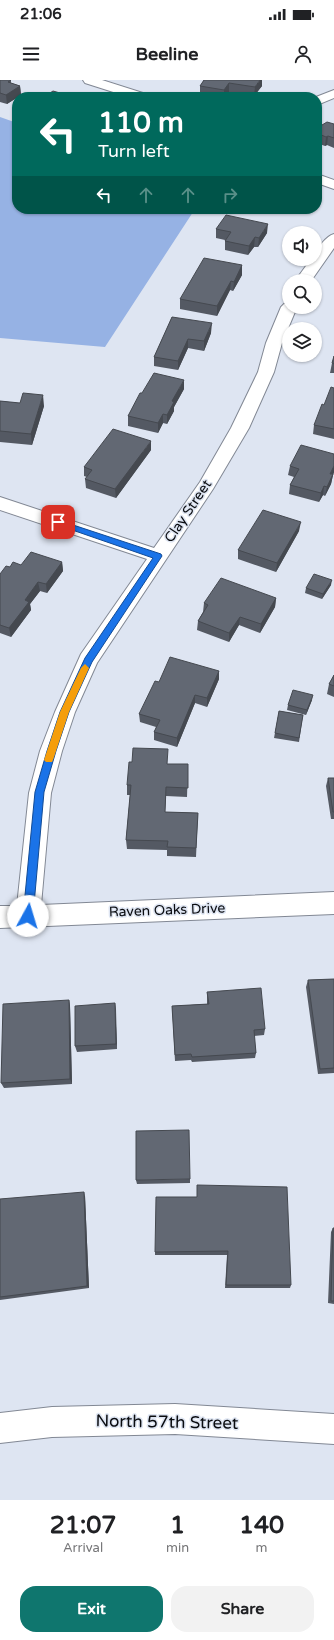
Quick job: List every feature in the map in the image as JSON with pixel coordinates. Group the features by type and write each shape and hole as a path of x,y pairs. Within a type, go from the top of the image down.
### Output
{"street":[{"path":"89,80 126,92"},
{"path":"322,99 334,94"},
{"path":"322,180 334,185"},
{"path":"308,274 334,238"},
{"name":"Clay Street","path":"28,916 40,792 51,751 65,712 88,660 207,485 240,428 266,372 274,343 286,314"},
{"path":"0,503 158,556"},
{"name":"Raven Oaks Drive","path":"0,917 334,903"},
{"name":"North 57th Street","path":"0,1428 52,1422 175,1419 334,1429"}],"shaded area":[{"path":"0,117 12,121 12,214 192,214 105,347 0,338"}],"building":[{"path":"0,80 11,80 8,82 20,86 6,95 0,93"},
{"path":"204,80 260,80 255,87 229,83 224,90 200,86"},
{"path":"327,122 334,124 334,138 322,135 322,125"},
{"path":"226,215 268,224 259,238 255,237 249,246 225,241 231,232 216,229"},
{"path":"204,258 242,265 234,282 231,281 217,306 180,299"},
{"path":"172,317 212,323 204,341 188,339 178,361 154,357"},
{"path":"154,373 184,380 172,401 174,402 167,415 163,414 158,423 128,416 140,393 142,393"},
{"path":"331,387 334,388 334,429 314,425 322,404 324,405"},
{"path":"23,393 43,395 31,434 0,431 0,401 20,403"},
{"path":"113,429 151,441 115,489 85,479 92,470 84,467"},
{"path":"301,445 334,454 334,466 330,474 333,474 327,487 324,486 321,493 290,485 299,469 290,466"},
{"path":"263,510 301,522 277,563 238,550"},
{"path":"31,552 62,562 46,584 38,582 25,600 29,602 9,628 0,625 0,574 6,566 10,567 13,562 21,565"},
{"path":"314,574 332,580 323,594 306,588"},
{"path":"221,578 276,598 261,624 240,617 229,633 198,621 208,605 204,603"},
{"path":"170,657 219,671 207,698 195,695 177,738 154,732 160,720 139,714 155,681 159,682"},
{"path":"334,675 334,686 329,684"},
{"path":"293,690 313,695 307,710 288,705"},
{"path":"279,711 303,715 299,738 275,733"},
{"path":"133,748 168,749 167,764 188,764 188,788 166,787 165,812 198,813 196,848 167,847 168,841 126,840 131,785 127,785 129,762 132,762"},
{"path":"328,778 334,778 334,812 333,812"},
{"path":"334,979 334,1068 320,1069 308,980"},
{"path":"261,988 265,1029 254,1030 256,1053 192,1057 191,1054 175,1055 172,1006 209,1004 207,992"},
{"path":"69,1000 70,1079 1,1083 3,1004"},
{"path":"115,1003 116,1044 75,1046 75,1006"},
{"path":"189,1130 190,1179 136,1180 136,1131"},
{"path":"197,1185 287,1187 291,1285 226,1285 228,1251 155,1252 156,1197 197,1197"},
{"path":"84,1192 87,1286 0,1297 0,1199"},
{"path":"333,1228 334,1301 331,1301"}],"slow traffic":[{"path":"49,760 65,712 85,668"}],"route":[{"path":"28,916 40,792 51,751 65,712 88,660 158,556 58,522"}]}
